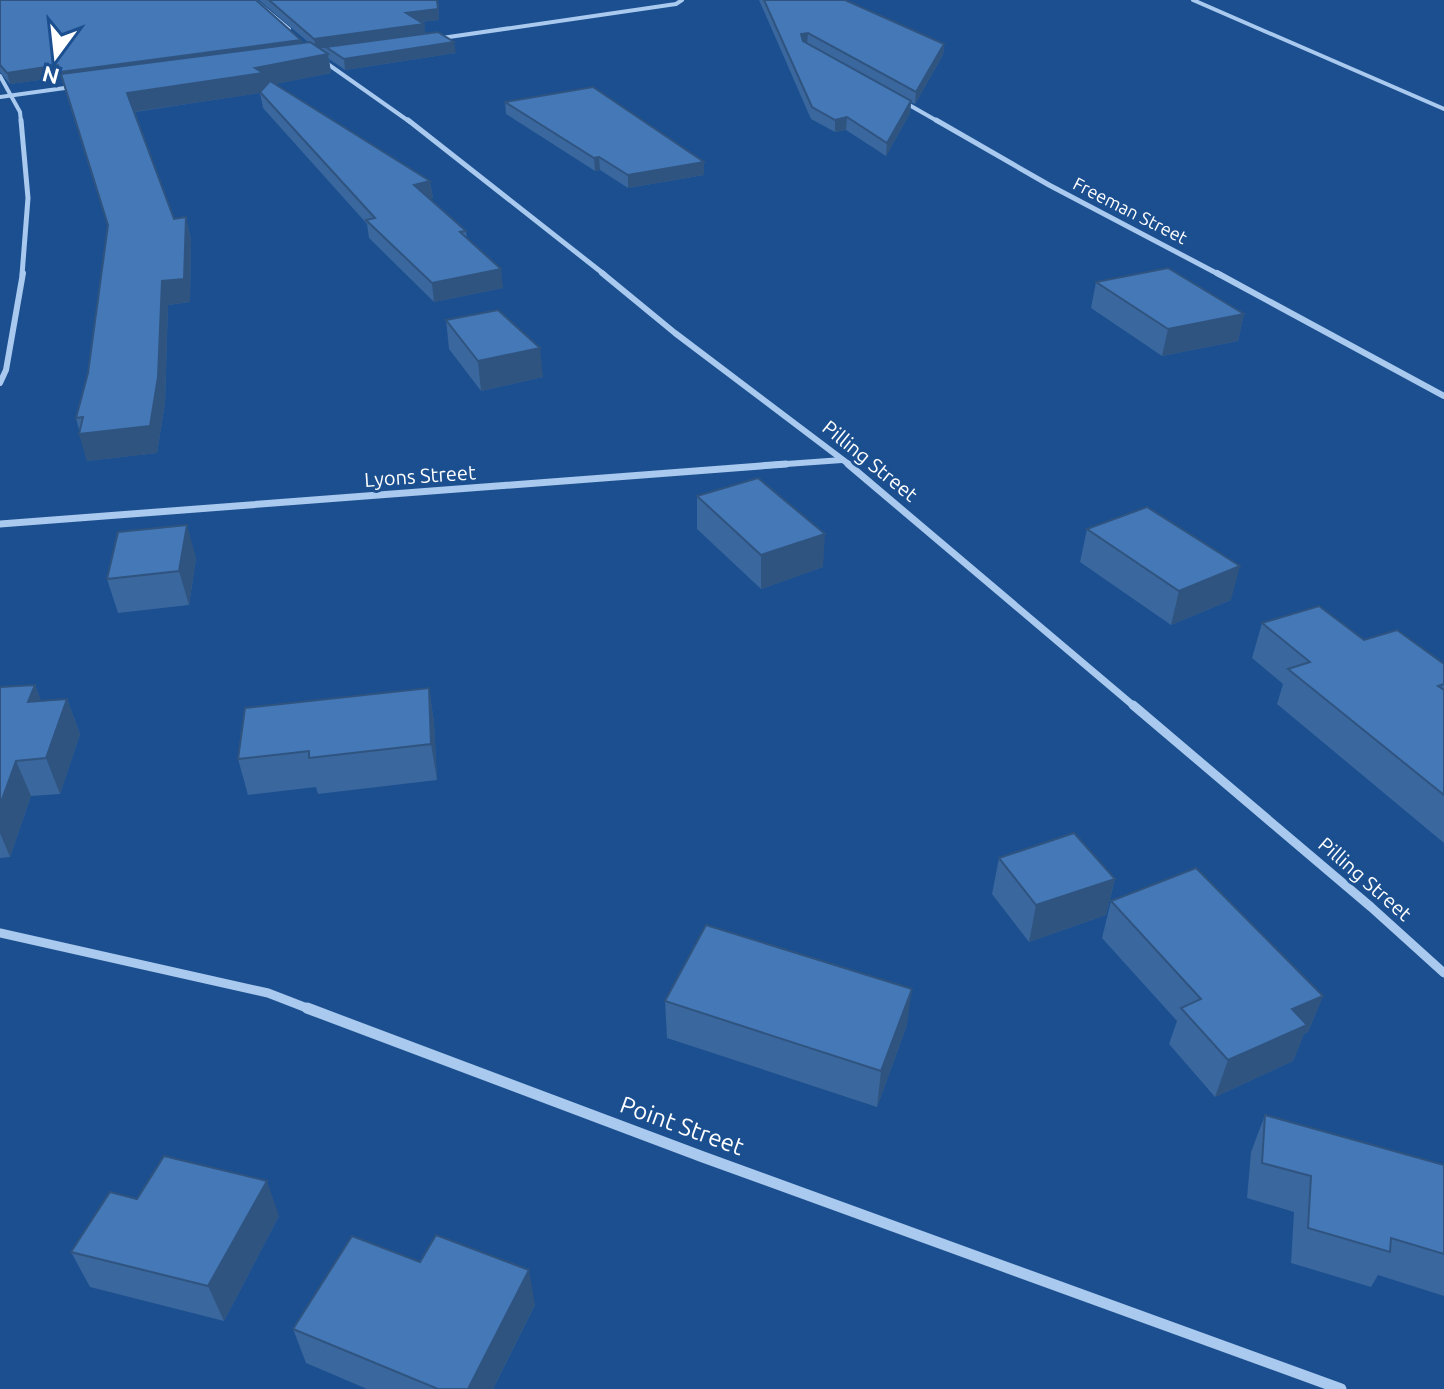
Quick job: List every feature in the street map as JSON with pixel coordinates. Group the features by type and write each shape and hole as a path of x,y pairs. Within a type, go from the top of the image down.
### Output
{"street":[{"path":"254,0 293,34"},
{"path":"432,39 610,15 676,4 682,0"},
{"path":"1193,0 1444,109"},
{"name":"Pilling Street","path":"328,53 315,55 385,103 552,231 675,333 843,460 1371,907 1444,973"},
{"path":"0,76 20,112 28,198 24,264 6,370 0,383"},
{"path":"0,97 83,86"},
{"name":"Freeman Street","path":"902,101 1049,185 1444,396"},
{"name":"Lyons Street","path":"0,524 843,460"},
{"name":"Point Street","path":"0,933 268,993 703,1157 1341,1389"}],"building":[{"path":"0,0 256,0 301,40 60,72 58,65 7,73 0,65"},
{"path":"269,0 437,0 438,9 406,13 424,24 314,39"},
{"path":"764,0 845,0 944,44 916,92 808,33 801,34 803,41 911,101 887,143 847,117 835,120 812,107"},
{"path":"438,32 454,42 344,59 326,47"},
{"path":"310,42 328,54 255,68 263,73 127,93 174,219 186,217 184,279 162,281 158,377 150,426 79,434 83,417 76,418 88,373 108,225 61,74"},
{"path":"270,81 430,181 414,185 466,231 460,232 501,269 432,283 366,220 375,218 260,92"},
{"path":"593,87 704,162 628,175 599,157 594,158 505,102"},
{"path":"1168,268 1244,314 1168,329 1096,282"},
{"path":"498,310 540,348 478,361 446,320"},
{"path":"758,478 825,534 761,555 697,496"},
{"path":"1147,507 1240,566 1179,591 1087,529"},
{"path":"187,525 179,571 107,579 118,532"},
{"path":"1319,606 1364,640 1397,630 1444,664 1444,684 1438,686 1444,690 1444,795 1288,669 1310,662 1262,623"},
{"path":"35,685 28,702 67,699 46,758 16,761 0,805 0,687"},
{"path":"429,688 431,744 309,758 309,751 238,759 245,708"},
{"path":"1074,833 1115,879 1036,905 999,858"},
{"path":"1196,868 1323,996 1292,1009 1307,1025 1228,1060 1181,1008 1201,999 1111,901"},
{"path":"706,925 912,989 881,1071 665,1001"},
{"path":"1265,1115 1444,1165 1444,1254 1391,1238 1390,1252 1308,1228 1311,1176 1262,1163"},
{"path":"164,1156 267,1181 208,1286 71,1252 110,1192 137,1199"},
{"path":"436,1235 529,1270 468,1389 438,1389 293,1329 352,1236 420,1262"}]}
